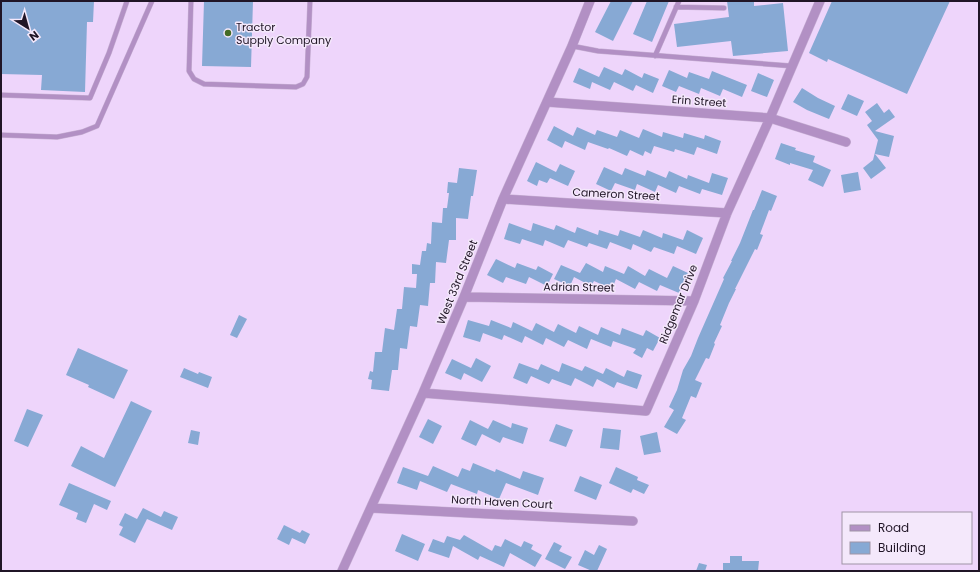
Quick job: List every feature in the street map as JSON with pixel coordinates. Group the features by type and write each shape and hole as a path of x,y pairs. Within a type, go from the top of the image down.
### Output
{"street":[{"name":"West 33rd Street","path":"342,571 423,393 464,297 503,199 572,46 590,1"},
{"name":"Ridgemar Drive","path":"423,393 646,411 694,301 727,213 770,118 820,1"},
{"name":"Erin Street","path":"547,102 770,118 846,142"},
{"name":"Cameron Street","path":"503,199 727,213"},
{"name":"Adrian Street","path":"464,297 694,301"},
{"name":"North Haven Court","path":"371,508 633,521"}],"lane":[{"path":"1,95 90,98 109,53 127,1"},
{"path":"1,135 57,137 82,132 97,126 152,1"},
{"path":"191,1 190,71 194,79 204,84 296,87 303,84 306,77 310,1"},
{"path":"655,56 679,1"},
{"path":"676,7 724,8"},
{"path":"572,46 598,52 792,66"}],"building":[{"path":"1,1 94,1 93,22 87,22 85,92 41,90 42,75 1,74"},
{"name":"Tractor Supply Company","path":"204,1 253,1 251,67 202,66"},
{"path":"611,1 633,1 613,41 595,32"},
{"path":"647,1 669,1 652,42 633,34"},
{"path":"727,1 754,1 754,6 783,3 788,51 733,56 731,41 677,47 674,24 729,17"},
{"path":"832,1 950,1 907,94 828,59 827,62 809,53"},
{"path":"604,67 622,75 625,69 642,78 644,73 659,79 653,93 636,85 633,91 614,82 610,90 592,82 590,89 573,82 579,68 599,77"},
{"path":"669,70 687,78 689,72 709,79 712,71 747,85 742,97 723,89 720,96 701,88 699,94 679,86 676,92 662,86"},
{"path":"758,73 774,80 767,97 751,91"},
{"path":"802,88 835,106 829,119 807,110 793,102"},
{"path":"848,94 864,101 857,116 841,109"},
{"path":"877,103 884,113 889,109 895,117 875,131 894,136 889,157 875,154 886,168 871,179 863,168 873,160 878,140 867,125 872,121 865,112"},
{"path":"554,126 573,136 577,127 595,135 597,130 617,137 620,130 639,138 643,129 662,137 663,132 683,138 684,133 704,139 705,135 721,141 717,154 697,147 694,155 675,149 674,152 654,146 651,154 645,151 643,156 630,150 627,156 609,148 608,149 588,142 585,150 565,141 562,148 547,140"},
{"path":"781,143 796,148 795,150 815,156 813,162 831,170 823,187 808,180 813,170 790,163 790,165 775,159"},
{"path":"536,162 556,172 560,164 575,171 568,186 550,178 547,183 539,180 537,186 527,181"},
{"path":"604,167 622,175 625,168 645,176 647,170 666,178 669,171 687,179 688,175 709,183 712,173 728,178 722,195 702,189 700,194 679,186 676,193 658,185 655,192 637,184 635,190 615,183 611,191 596,184"},
{"path":"459,168 477,170 473,196 471,196 468,219 456,218 456,240 449,240 446,263 436,262 435,283 430,283 428,306 420,305 417,327 410,326 407,349 400,348 398,370 392,370 389,391 371,389 372,380 368,379 370,371 373,372 375,352 382,352 385,328 394,330 397,309 402,309 404,287 416,288 417,274 412,274 412,264 420,265 422,251 426,251 427,243 431,244 432,222 442,223 443,208 447,208 449,193 447,193 448,182 457,183"},
{"path":"858,172 861,190 844,193 841,175"},
{"path":"762,190 777,196 771,211 769,210 760,234 763,235 757,250 755,249 729,303 709,359 706,358 695,380 702,383 696,398 691,396 682,418 686,420 677,434 664,427 674,410 669,407 677,390 683,370 691,356 724,279 723,278 740,243"},
{"path":"509,223 531,231 533,223 554,230 556,225 575,233 577,227 598,235 599,230 618,236 620,230 640,237 643,230 662,238 663,233 683,240 687,230 703,238 696,254 677,246 674,254 654,247 651,252 633,244 631,250 610,242 607,249 589,243 587,247 568,240 564,248 545,240 543,246 522,239 520,244 504,239"},
{"path":"496,259 515,268 517,263 536,270 538,266 553,274 547,286 529,277 526,284 506,277 503,283 487,275"},
{"path":"586,263 603,272 605,266 624,274 628,266 645,276 649,269 667,278 673,266 688,273 679,293 660,285 657,291 639,282 635,289 616,279 612,289 594,281 591,286 574,277 570,286 554,279 561,265 580,273"},
{"path":"239,315 247,319 237,338 230,335"},
{"path":"468,320 489,326 491,320 511,328 513,322 532,331 536,323 554,332 558,324 576,333 579,326 598,335 601,327 620,335 622,328 643,336 646,330 660,338 653,351 647,348 642,358 633,353 636,349 613,341 611,347 591,339 587,349 568,340 564,347 546,338 543,345 525,336 522,343 504,335 502,340 483,333 480,342 463,337"},
{"path":"78,348 128,370 114,399 88,387 89,385 66,375"},
{"path":"476,358 491,366 482,382 464,373 461,380 445,373 452,359 471,368"},
{"path":"519,363 538,370 541,364 559,372 562,363 582,371 585,366 603,374 606,368 624,377 627,370 642,375 637,389 617,382 614,388 597,379 593,387 575,378 571,386 552,379 549,384 531,376 527,384 513,378"},
{"path":"184,368 198,374 199,372 212,377 208,388 180,377"},
{"path":"131,401 152,411 115,487 71,466 81,446 104,458"},
{"path":"27,409 43,415 28,447 14,441"},
{"path":"428,419 442,426 433,444 419,437"},
{"path":"470,420 488,429 493,420 511,428 512,423 528,428 523,444 503,437 500,443 482,434 476,446 461,439"},
{"path":"556,424 573,430 566,447 549,441"},
{"path":"603,428 621,430 619,450 600,448"},
{"path":"191,430 200,432 198,445 188,443"},
{"path":"657,432 661,452 644,455 640,436"},
{"path":"473,463 495,472 496,469 520,479 523,471 544,478 538,495 506,483 499,499 478,490 477,494 451,484 447,492 420,481 417,490 397,483 403,467 428,476 433,466 458,477 462,468 470,471"},
{"path":"616,467 638,477 637,480 649,485 644,494 633,489 631,493 609,483"},
{"path":"580,476 602,485 596,500 574,491"},
{"path":"69,483 111,501 107,510 94,504 86,523 76,519 78,513 59,505"},
{"path":"143,508 161,517 164,511 178,517 172,530 147,519 135,543 119,535 123,527 119,525 125,513 137,519"},
{"path":"284,525 300,533 302,530 310,534 305,544 292,538 289,545 277,539"},
{"path":"402,534 425,544 418,561 395,551"},
{"path":"464,535 492,551 495,545 501,547 505,539 521,547 524,541 533,545 531,549 542,555 535,567 510,553 504,567 480,556 478,560 453,546 449,558 428,551 433,539 444,543 447,536 460,540"},
{"path":"554,542 562,546 559,551 572,557 565,569 545,559"},
{"path":"599,545 607,549 597,571 592,571 578,565 585,550 594,555"},
{"path":"730,556 742,556 742,561 759,561 758,571 723,571 723,563 730,563"},
{"path":"699,563 707,565 705,571 696,571"}],"place":[{"name":"Tractor Supply Company","path":"228,33"}]}
